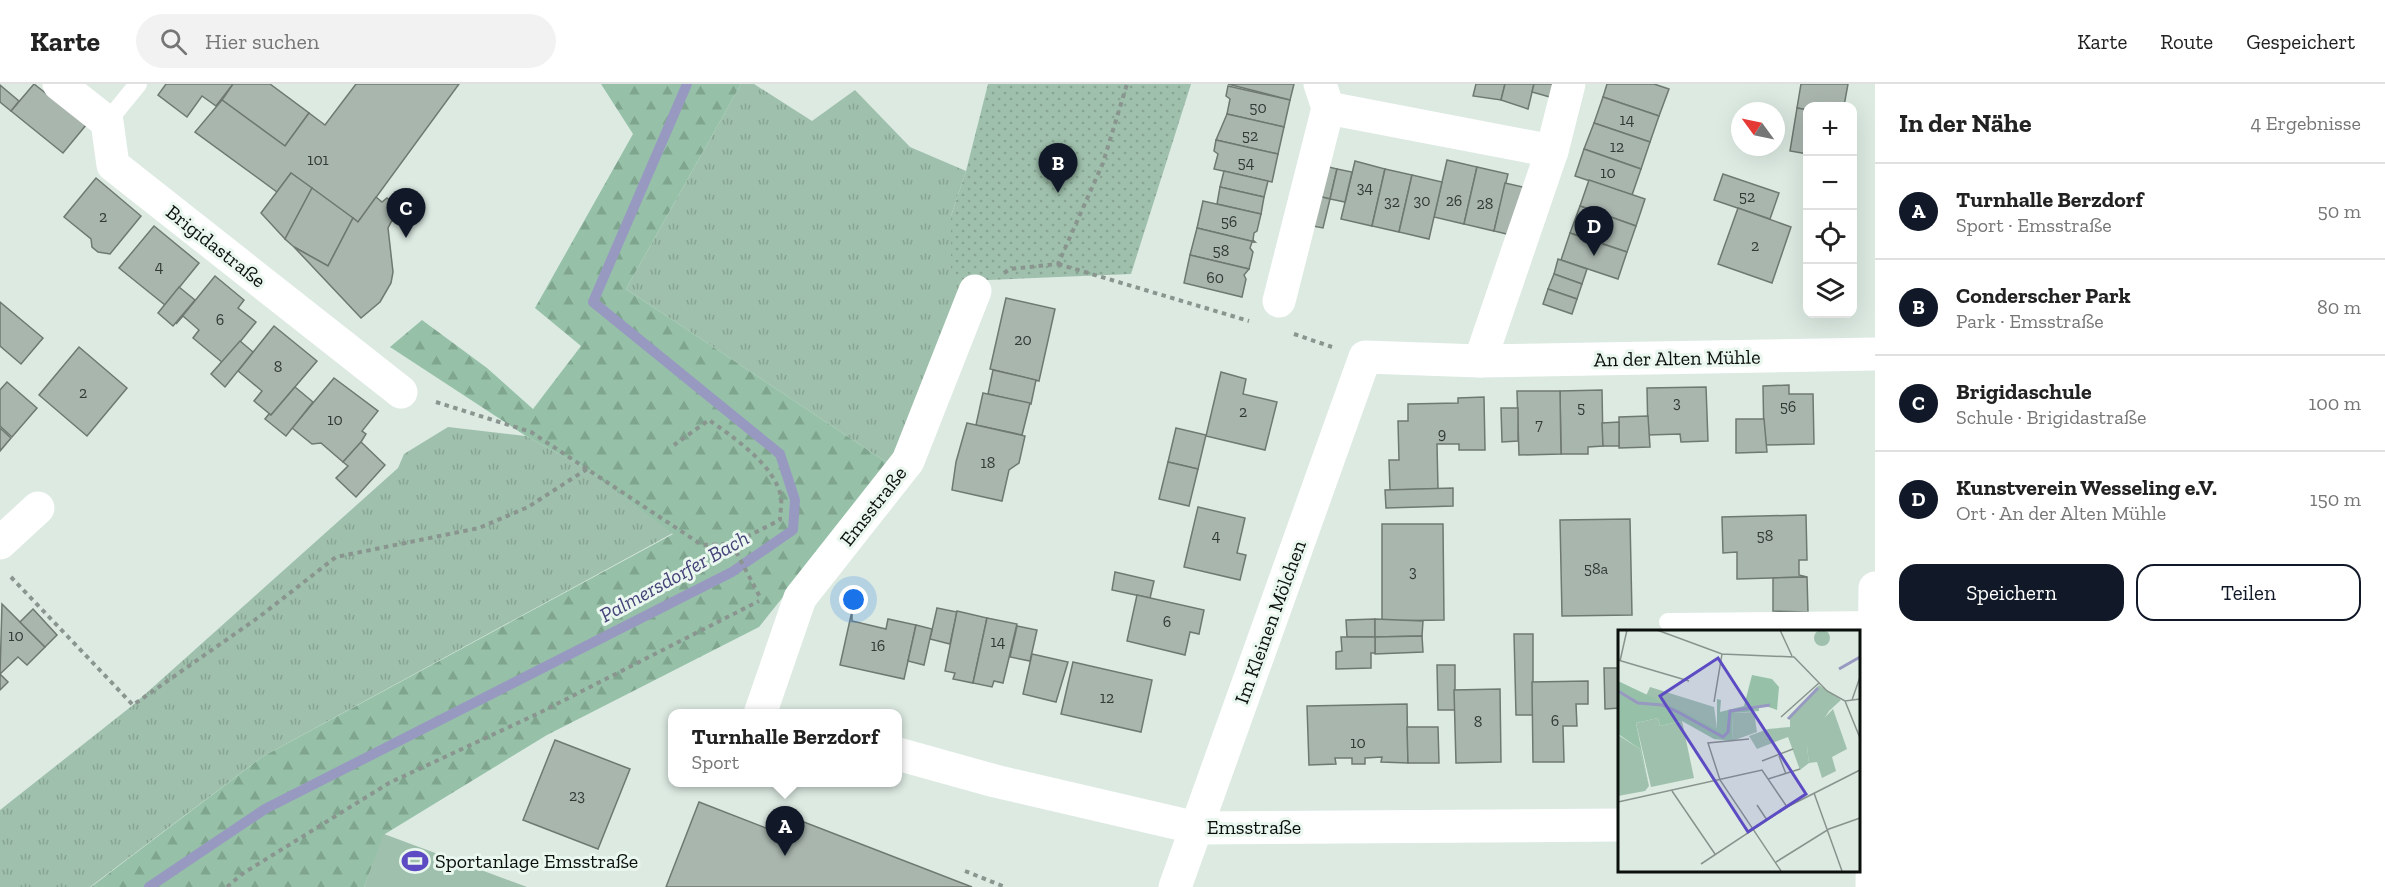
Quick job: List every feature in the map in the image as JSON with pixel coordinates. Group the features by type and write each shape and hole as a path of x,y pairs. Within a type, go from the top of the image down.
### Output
{"street":[{"path":"59,84 106,122"},
{"path":"1480,361 1552,151 1569,84"},
{"path":"1268,312 1324,96 1552,151"},
{"name":"Brigidastraße","path":"106,122 113,165 401,392"},
{"name":"Emsstraße","path":"762,709 800,598 908,461 975,291"},
{"name":"An der Alten Mühle","path":"1365,357 1480,361 1875,354"},
{"name":"Im Kleinen Mölchen","path":"1175,887 1365,357"},
{"path":"4,558 38,508"},
{"path":"1872,887 1868,823 1875,588"},
{"name":"Emsstraße","path":"902,755 995,781 1197,828 1618,825"}],"lane":[{"path":"106,122 138,84"},
{"path":"1668,622 1875,620"}],"path":[{"path":"1058,264 1104,163 1127,84"},
{"path":"975,291 1010,269 1058,264 1268,312"},
{"path":"1291,333 1365,357"},
{"path":"401,392 531,432 702,545 732,544 780,520 781,496 773,479 738,440 709,420 674,445"},
{"path":"4,558 133,705 259,616 336,557 479,528 528,507 587,469"},
{"path":"732,544 749,572"},
{"path":"227,887 242,874 389,783 537,714 762,600"},
{"path":"965,871 1005,887"}],"green space":[{"path":"601,84 741,84 626,289 889,464 759,627 547,735 385,834 364,887 91,887 262,757 673,534 587,469 526,436 390,347 422,320 487,368 533,409 581,346 535,308 633,134"},
{"path":"741,84 754,84 812,121 855,90 910,147 966,171 951,216 965,281 889,464 626,289"},
{"path":"988,84 1191,84 1131,274 965,281 951,272 951,216 966,171"},
{"path":"448,427 526,436 587,469 673,533 262,757 90,887 0,887 0,810 133,705 398,468 404,454"},
{"name":"Sportanlage Emsstraße","path":"384,834 527,887 364,887"}],"building":[{"path":"34,84 86,125 63,153 11,111"},
{"path":"166,84 233,84 216,106 202,96 187,117 158,95"},
{"path":"233,84 270,84 309,113 285,146 222,100"},
{"path":"356,84 459,84 358,222 291,173 277,192 195,132 222,100 285,146 309,113 325,125"},
{"path":"1228,84 1294,84 1290,100"},
{"path":"1476,84 1505,84 1501,100 1473,96"},
{"path":"1505,84 1534,84 1528,109 1501,100"},
{"path":"1534,84 1554,84 1550,97 1532,92"},
{"path":"1607,84 1654,84 1669,89 1659,116 1603,97"},
{"path":"1801,84 1848,84 1845,102 1803,102 1803,109 1797,108"},
{"path":"0,85 19,101 11,111 0,102"},
{"path":"1228,86 1290,100 1284,127 1227,114 1230,99 1226,96"},
{"path":"1603,97 1659,116 1650,142 1594,123"},
{"path":"1797,108 1803,109 1803,153 1790,151"},
{"path":"1227,114 1284,127 1278,154 1216,140"},
{"path":"1594,123 1650,142 1641,169 1584,149"},
{"path":"1216,140 1278,154 1272,182 1214,169 1218,154 1214,151"},
{"path":"1584,149 1641,169 1632,195 1575,176"},
{"path":"1447,160 1477,167 1464,224 1434,217"},
{"path":"1355,161 1385,169 1372,226 1341,219"},
{"path":"1321,165 1337,169 1330,199 1314,195"},
{"path":"1477,167 1508,174 1494,231 1464,224"},
{"path":"1337,169 1352,172 1345,202 1330,199"},
{"path":"1385,169 1412,175 1399,232 1372,226"},
{"path":"1224,171 1268,181 1264,197 1220,187"},
{"path":"291,173 312,188 285,239 261,213"},
{"path":"1723,174 1779,193 1770,219 1714,200"},
{"path":"1412,175 1442,182 1429,239 1399,232"},
{"path":"96,178 141,216 110,254 98,252 92,247 91,239 64,217"},
{"path":"1589,180 1645,199 1636,226 1580,206"},
{"path":"1505,183 1527,188 1511,235 1494,231"},
{"path":"1220,187 1264,197 1261,214 1217,204"},
{"path":"312,188 353,218 328,266 294,247 285,239"},
{"path":"1314,195 1330,199 1323,228 1307,225"},
{"path":"376,197 382,202 387,198 399,207 388,228 393,272 391,283 380,302 361,318 294,247 328,266 353,218 358,222"},
{"path":"1203,201 1261,214 1257,231 1254,233 1255,242 1197,228"},
{"path":"1580,206 1636,226 1627,252 1570,233"},
{"path":"1738,208 1791,227 1772,283 1718,264"},
{"path":"154,226 199,263 165,305 119,268"},
{"path":"1197,228 1255,242 1252,242 1250,248 1253,252 1249,269 1190,255"},
{"path":"1570,233 1627,252 1618,279 1561,260"},
{"path":"1190,255 1249,269 1244,275 1246,279 1242,297 1184,283"},
{"path":"1558,259 1587,269 1582,284 1554,274"},
{"path":"1554,274 1582,284 1577,299 1548,289"},
{"path":"215,276 244,300 238,308 256,322 223,363 193,338 199,330 183,316 176,324"},
{"path":"179,287 195,300 173,326 158,313"},
{"path":"1548,289 1577,299 1572,314 1543,304"},
{"path":"1006,298 1055,309 1039,381 990,369"},
{"path":"0,302 43,338 21,364 0,346"},
{"path":"274,326 317,361 271,415 254,401 262,391 238,371"},
{"path":"240,341 253,352 225,387 211,374"},
{"path":"79,347 127,388 87,436 39,395"},
{"path":"993,370 1036,380 1031,404 988,394"},
{"path":"1221,372 1246,379 1243,394 1277,402 1265,450 1206,436"},
{"path":"334,378 378,411 362,431 366,434 361,442 343,462 321,443 312,444 292,428"},
{"path":"7,382 37,408 12,437 0,426 0,390"},
{"path":"1789,385 1789,394 1813,394 1814,444 1764,445 1763,386"},
{"path":"295,387 313,402 286,436 265,419"},
{"path":"1706,387 1708,441 1681,442 1680,434 1648,435 1647,388"},
{"path":"1602,390 1603,446 1588,447 1588,454 1561,454 1560,391"},
{"path":"1517,391 1560,391 1561,454 1519,455"},
{"path":"983,393 1030,403 1022,435 976,425"},
{"path":"1484,397 1485,450 1459,450 1459,444 1437,444 1438,489 1390,490 1389,460 1399,460 1398,421 1408,421 1408,404 1458,403 1458,398"},
{"path":"1501,408 1518,408 1518,441 1502,442"},
{"path":"1648,416 1650,447 1619,448 1619,417"},
{"path":"1736,419 1764,419 1767,452 1736,453"},
{"path":"1619,422 1619,446 1603,446 1602,423"},
{"path":"967,423 1025,436 1019,463 1009,470 1002,501 952,490 956,462"},
{"path":"0,428 11,438 0,451"},
{"path":"1176,428 1206,435 1198,469 1168,462"},
{"path":"361,442 385,465 356,497 336,478 348,466 343,462"},
{"path":"1168,462 1198,469 1189,506 1159,499"},
{"path":"1453,488 1453,506 1386,508 1385,490"},
{"path":"1198,507 1245,518 1237,553 1246,555 1240,580 1184,567"},
{"path":"1806,515 1807,560 1799,560 1799,575 1807,577 1737,579 1737,552 1723,553 1722,517"},
{"path":"1630,519 1632,615 1562,616 1560,520"},
{"path":"1382,524 1443,524 1444,620 1382,621"},
{"path":"1115,572 1154,581 1150,598 1112,590"},
{"path":"1807,577 1808,612 1773,611 1773,578"},
{"path":"1137,595 1204,610 1199,634 1190,632 1185,655 1127,641"},
{"path":"2,604 45,647 27,665 18,657 0,674"},
{"path":"937,608 957,612 950,644 930,639"},
{"path":"33,609 57,635 45,647 20,622"},
{"path":"852,611 852,621 886,629 888,619 916,625 904,679 840,665"},
{"path":"957,611 987,618 973,683 953,679 955,673 945,671"},
{"path":"987,618 1017,624 1003,683 994,681 992,687 973,683"},
{"path":"1375,619 1375,637 1347,637 1346,620"},
{"path":"1375,619 1423,621 1422,636 1375,637"},
{"path":"916,625 932,629 924,665 908,661"},
{"path":"1017,626 1037,630 1030,661 1010,657"},
{"path":"1514,634 1533,634 1533,715 1516,715"},
{"path":"1422,636 1423,652 1375,654 1375,637"},
{"path":"1341,637 1375,637 1375,653 1371,653 1371,668 1336,669 1336,652 1342,651"},
{"path":"1032,654 1068,662 1056,702 1023,694"},
{"path":"1073,662 1152,680 1141,732 1061,714"},
{"path":"1437,665 1455,665 1455,710 1438,710"},
{"path":"1604,668 1618,668 1618,708 1605,709"},
{"path":"0,674 8,682 0,690"},
{"path":"1588,681 1588,704 1576,704 1577,726 1563,726 1564,762 1533,762 1532,682"},
{"path":"1500,689 1501,762 1456,763 1454,690"},
{"path":"1407,704 1408,763 1381,762 1382,757 1365,758 1365,764 1352,764 1352,758 1335,758 1336,764 1309,765 1307,706"},
{"path":"1407,727 1438,727 1439,763 1408,763"},
{"path":"555,740 630,769 598,849 523,820"},
{"path":"699,802 771,830 778,812 972,887 666,887"}],"waterway":[{"name":"Palmersdorfer Bach","path":"149,887 265,809 732,572 793,530 795,500 780,454 593,302 687,84"}],"place":[{"name":"Conderscher Park","path":"1058,193"},
{"name":"Brigidaschule","path":"406,238"},
{"name":"Kunstverein Wesseling e.V.","path":"1594,256"},
{"name":"Turnhalle Berzdorf","path":"785,856"},
{"name":"Sportanlage Emsstraße","path":"415,861"}]}
